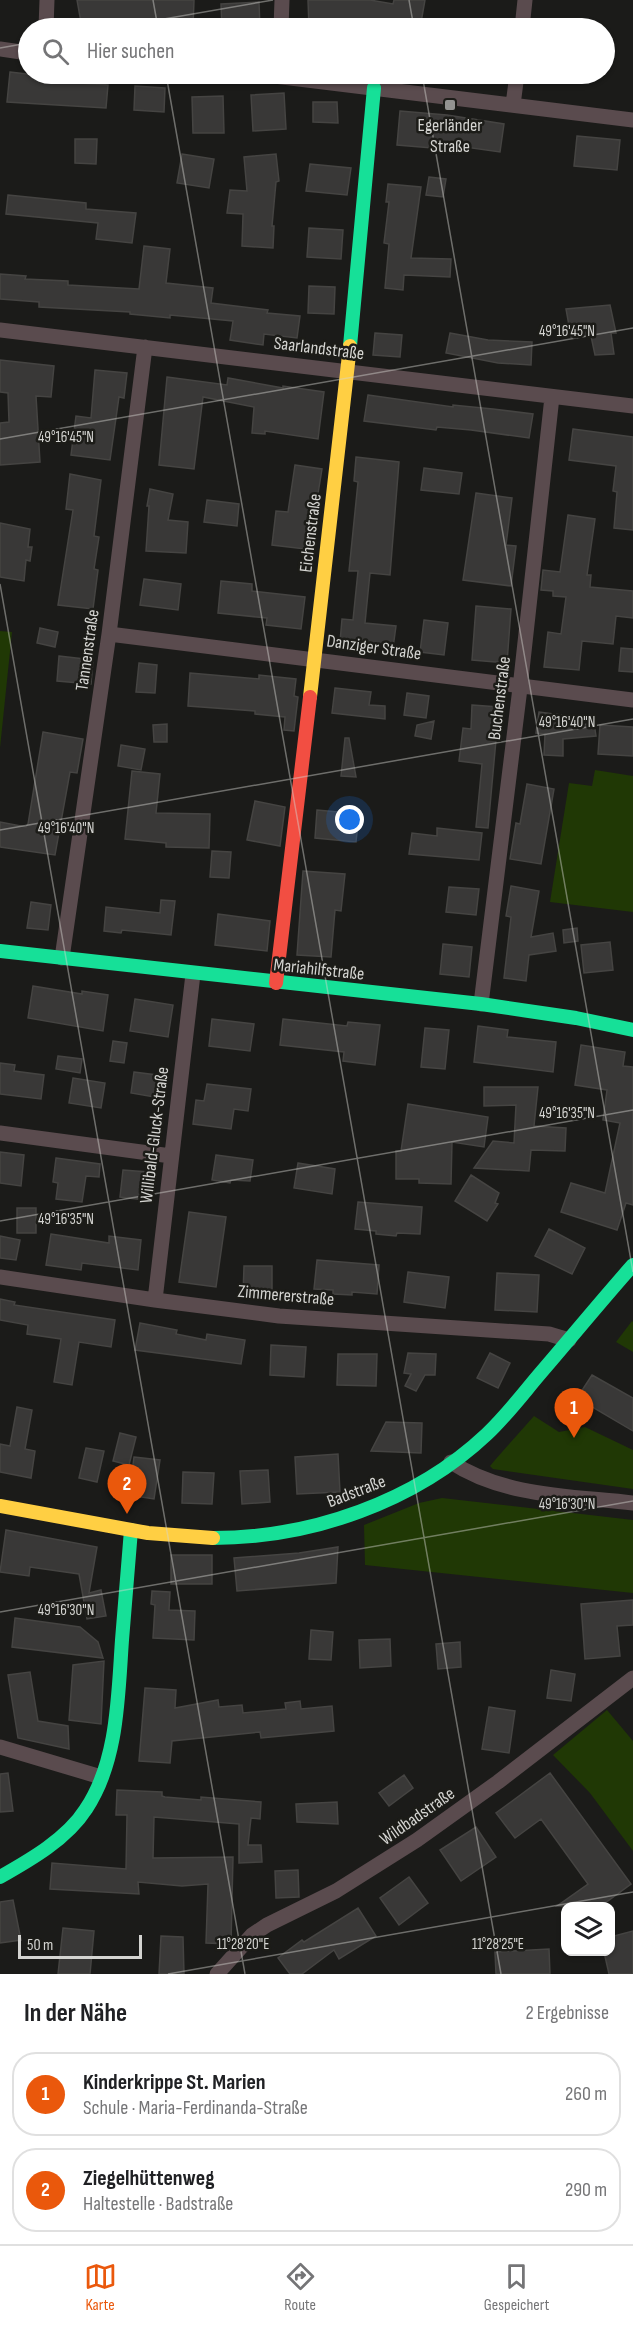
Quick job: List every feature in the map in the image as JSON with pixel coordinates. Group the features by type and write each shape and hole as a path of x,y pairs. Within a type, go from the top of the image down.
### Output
{"street":[{"path":"46,18 47,0"},
{"path":"281,18 282,0"},
{"path":"523,18 525,0"},
{"path":"0,50 18,52"},
{"path":"353,84 633,120"},
{"path":"513,105 516,84"},
{"name":"Eichenstraße","path":"276,983 348,371 374,87"},
{"name":"Saarlandstraße","path":"0,330 633,406"},
{"name":"Tannenstraße","path":"62,958 109,634 145,347"},
{"name":"Buchenstraße","path":"482,1004 552,397"},
{"name":"Danziger Straße","path":"109,634 313,658 520,688 633,700"},
{"name":"Mariahilfstraße","path":"0,951 482,1004 576,1018 633,1030"},
{"name":"Willibald-Gluck-Straße","path":"155,1300 193,974"},
{"path":"0,1133 171,1156"},
{"name":"Badstraße","path":"0,1506 131,1530 218,1538 254,1536 313,1526 344,1516 386,1500 452,1462 479,1441 504,1416 633,1265"},
{"name":"Zimmererstraße","path":"0,1276 279,1316 549,1334 569,1340"},
{"path":"452,1462 488,1481 511,1487 633,1503"},
{"path":"0,1877 15,1869 73,1825 88,1808 101,1778 114,1720 131,1530"},
{"name":"Wildbadstraße","path":"217,1974 252,1935 267,1925 336,1891 417,1840 498,1782 633,1678"},
{"path":"0,1747 101,1778"}],"green space":[{"path":"0,631 12,632 0,748"},
{"path":"595,770 633,776 633,912 550,902 569,783 592,786"},
{"path":"633,1322 633,1352 616,1342"},
{"path":"534,1416 559,1432 585,1427 633,1450 633,1489 493,1469 490,1466"},
{"path":"442,1498 633,1520 633,1593 365,1565 364,1525 419,1503"},
{"path":"607,1710 633,1741 633,1851 590,1793 553,1755"}],"building":[{"path":"77,0 194,0 193,18 80,18"},
{"path":"308,0 370,0 393,4 394,0 425,0 422,18 309,18"},
{"path":"259,2 260,18 222,18 221,4"},
{"path":"10,72 18,73 18,84 108,85 106,108 7,102"},
{"path":"135,86 165,88 164,112 134,110"},
{"path":"284,93 286,129 253,131 251,95"},
{"path":"223,96 224,133 193,133 192,97"},
{"path":"313,102 337,102 338,123 313,122"},
{"path":"400,111 447,115 504,124 500,152 444,144 444,149 397,145"},
{"path":"577,136 620,140 617,170 574,166"},
{"path":"75,139 97,139 96,164 75,163"},
{"path":"182,154 214,159 209,188 177,183"},
{"path":"276,154 279,181 276,182 272,226 274,226 273,248 242,246 243,214 227,213 230,190 247,191 244,157"},
{"path":"310,164 351,168 347,195 306,191"},
{"path":"429,177 446,179 443,197 426,195"},
{"path":"388,184 421,187 411,258 451,259 450,277 404,275 403,290 385,288 389,244 384,243 389,202 386,202"},
{"path":"8,195 86,203 86,209 136,213 132,243 96,239 98,223 6,214"},
{"path":"309,228 343,230 341,259 307,257"},
{"path":"144,246 170,249 166,283 213,288 211,303 268,310 267,313 300,316 297,338 264,334 263,345 230,340 233,321 39,307 39,302 0,299 0,274 26,276 25,279 68,281 68,285 139,289"},
{"path":"309,286 335,287 334,314 308,313"},
{"path":"610,305 616,333 611,333 614,354 595,355 591,336 571,337 566,309"},
{"path":"375,333 402,335 400,357 373,355"},
{"path":"450,333 488,340 532,342 531,365 498,363 446,353"},
{"path":"0,360 54,366 51,397 36,396 40,462 0,465 0,423 9,422 8,393 0,392"},
{"path":"95,370 127,373 124,398 119,397 110,460 71,455 76,416 91,418"},
{"path":"167,377 227,385 228,378 283,388 283,386 324,392 318,439 265,431 265,434 252,433 254,407 203,397 194,469 159,465"},
{"path":"368,395 453,407 453,405 533,414 529,438 471,430 437,427 436,430 364,421"},
{"path":"573,429 633,437 633,530 614,528 617,492 613,491 616,466 569,460"},
{"path":"356,457 399,462 390,575 370,573 365,623 396,626 393,648 340,642 342,619 353,620 358,571 349,571 358,482 354,481"},
{"path":"295,465 322,469 316,506 310,505 305,549 272,545 276,511 288,512"},
{"path":"424,468 462,473 459,494 421,490"},
{"path":"70,474 101,480 94,536 99,537 94,569 98,570 93,609 58,605 73,510 66,509"},
{"path":"150,489 173,494 168,520 188,522 186,553 146,551 149,506 147,506"},
{"path":"476,493 512,498 506,545 516,546 511,586 463,580"},
{"path":"207,500 239,504 237,526 204,522"},
{"path":"568,515 595,519 587,575 591,575 590,587 633,591 633,618 616,616 613,644 582,641 579,670 544,667 548,632 561,634 566,597 553,596 553,591 541,590 543,570 560,572"},
{"path":"0,523 30,529 28,547 32,547 30,561 26,560 24,581 0,577"},
{"path":"144,579 181,584 178,610 140,605"},
{"path":"221,581 252,584 252,591 305,597 301,629 266,625 267,618 218,613"},
{"path":"476,606 511,609 507,663 472,660"},
{"path":"424,620 448,623 444,655 420,652"},
{"path":"40,628 58,632 55,647 37,643"},
{"path":"621,648 633,649 633,672 619,671"},
{"path":"59,656 93,660 91,684 57,681"},
{"path":"139,663 157,665 155,693 136,692"},
{"path":"190,673 259,679 259,675 296,679 294,696 298,697 294,731 284,730 285,717 255,714 255,711 188,706"},
{"path":"335,688 371,692 369,705 385,706 385,719 332,713"},
{"path":"407,693 429,696 426,718 404,715"},
{"path":"472,705 499,707 488,828 476,827 482,764 459,761 463,728 471,729"},
{"path":"539,712 568,716 566,727 594,723 596,736 563,739 563,756 544,755 545,734 536,733"},
{"path":"434,721 431,739 415,736 417,725"},
{"path":"167,724 167,742 154,742 153,725"},
{"path":"600,725 633,727 633,756 598,754"},
{"path":"43,732 83,739 77,773 70,772 55,855 0,847 0,822 26,827 28,824"},
{"path":"345,738 349,738 356,777 341,776"},
{"path":"121,745 145,749 141,770 118,766"},
{"path":"132,771 160,774 156,813 210,814 209,848 166,847 166,843 125,839"},
{"path":"527,784 554,789 541,864 510,859 516,823 520,824"},
{"path":"255,801 285,807 280,846 247,840"},
{"path":"317,810 359,814 356,842 315,838"},
{"path":"437,828 482,833 479,860 409,854 412,833 437,836"},
{"path":"212,851 231,852 229,878 210,877"},
{"path":"303,871 345,874 341,911 335,910 331,957 297,955"},
{"path":"511,886 539,891 531,937 553,933 556,951 529,955 526,981 504,978 511,917 506,916"},
{"path":"449,887 479,889 476,915 446,912"},
{"path":"161,900 175,901 171,935 122,930 121,933 104,931 106,907 160,913"},
{"path":"31,902 51,905 48,930 27,928"},
{"path":"218,914 270,921 267,951 215,945"},
{"path":"577,928 578,941 564,943 563,930"},
{"path":"610,942 613,970 584,973 581,945"},
{"path":"443,944 472,947 469,977 440,974"},
{"path":"33,986 82,994 82,991 108,995 103,1031 28,1018"},
{"path":"135,999 173,1005 168,1037 130,1031"},
{"path":"212,1019 254,1024 250,1051 209,1046"},
{"path":"283,1019 347,1026 348,1022 380,1025 375,1065 343,1061 344,1052 280,1045"},
{"path":"478,1026 508,1030 507,1037 556,1042 553,1072 474,1062"},
{"path":"425,1028 449,1030 445,1069 421,1067"},
{"path":"113,1041 127,1043 124,1063 110,1061"},
{"path":"581,1045 625,1052 623,1066 633,1067 633,1205 626,1203 617,1230 561,1212 571,1183 605,1193 620,1123 603,1120 607,1090 575,1085"},
{"path":"58,1056 82,1059 80,1073 56,1069"},
{"path":"0,1063 15,1065 14,1071 44,1075 41,1099 0,1094"},
{"path":"134,1072 157,1075 154,1097 131,1093"},
{"path":"73,1078 105,1083 101,1108 69,1103"},
{"path":"207,1084 251,1089 248,1111 234,1109 231,1129 193,1124 196,1100 204,1101"},
{"path":"484,1087 538,1087 534,1126 566,1128 565,1151 531,1150 529,1171 474,1168 493,1141 514,1143 516,1105 484,1106"},
{"path":"408,1104 488,1117 484,1147 452,1142 451,1184 419,1183 419,1179 396,1179 396,1151 401,1151"},
{"path":"0,1152 24,1155 21,1186 0,1183"},
{"path":"216,1155 253,1160 250,1181 231,1180 230,1183 212,1180"},
{"path":"56,1158 100,1164 99,1177 86,1176 82,1202 56,1199 58,1183 53,1182"},
{"path":"298,1163 335,1169 332,1194 294,1188"},
{"path":"123,1170 148,1172 145,1200 120,1197"},
{"path":"471,1175 499,1193 495,1203 498,1204 487,1221 455,1201"},
{"path":"358,1202 422,1207 420,1234 397,1233 396,1236 355,1229"},
{"path":"17,1208 36,1208 36,1233 17,1233"},
{"path":"189,1212 226,1217 216,1287 179,1282"},
{"path":"549,1229 585,1248 572,1274 535,1256"},
{"path":"51,1234 109,1243 109,1236 141,1240 138,1270 82,1263 81,1270 46,1265"},
{"path":"0,1236 20,1240 16,1260 0,1258"},
{"path":"317,1260 379,1265 377,1294 352,1292 352,1295 333,1294 333,1290 314,1289"},
{"path":"244,1266 272,1266 272,1295 243,1295"},
{"path":"408,1272 449,1277 445,1308 404,1302"},
{"path":"497,1273 539,1275 537,1312 495,1310"},
{"path":"0,1299 15,1302 14,1305 115,1320 111,1347 79,1342 72,1385 54,1382 61,1339 27,1334 28,1325 0,1320"},
{"path":"140,1323 177,1330 176,1334 206,1340 207,1334 245,1340 241,1364 135,1350"},
{"path":"271,1345 306,1347 304,1377 270,1375"},
{"path":"408,1353 436,1354 435,1375 425,1375 416,1391 405,1386 411,1374 404,1373"},
{"path":"490,1353 510,1363 498,1388 477,1378"},
{"path":"338,1354 377,1354 376,1386 337,1385"},
{"path":"592,1375 633,1398 633,1431 577,1398"},
{"path":"17,1407 32,1410 25,1449 35,1451 31,1478 0,1472 0,1444 10,1446"},
{"path":"386,1422 422,1423 421,1453 371,1451"},
{"path":"120,1433 136,1437 129,1465 113,1461"},
{"path":"86,1448 104,1451 97,1482 79,1478"},
{"path":"338,1454 340,1492 297,1494 295,1457"},
{"path":"134,1457 160,1460 154,1499 129,1495"},
{"path":"268,1470 270,1502 242,1504 240,1471"},
{"path":"183,1472 214,1473 212,1504 182,1503"},
{"path":"6,1530 97,1547 89,1593 101,1590 106,1616 87,1619 79,1574 30,1567 29,1576 0,1572"},
{"path":"338,1547 336,1583 237,1591 234,1558 299,1553"},
{"path":"171,1555 212,1555 212,1584 171,1584"},
{"path":"152,1591 170,1592 169,1610 195,1611 194,1640 153,1638 155,1605 151,1604"},
{"path":"633,1600 633,1625 617,1626 620,1656 585,1659 581,1604"},
{"path":"15,1618 80,1627 98,1642 103,1658 12,1647"},
{"path":"311,1630 333,1632 331,1660 309,1659"},
{"path":"390,1639 391,1666 360,1668 359,1640"},
{"path":"460,1642 461,1667 438,1669 436,1644"},
{"path":"104,1661 101,1724 69,1720 73,1665"},
{"path":"551,1670 575,1674 571,1701 547,1698"},
{"path":"30,1672 38,1721 68,1726 69,1749 18,1738 8,1675"},
{"path":"145,1688 176,1690 175,1708 218,1700 219,1707 242,1705 243,1713 286,1709 285,1703 300,1701 301,1709 332,1706 334,1731 261,1738 260,1732 172,1741 170,1763 139,1761"},
{"path":"489,1707 515,1711 509,1753 482,1749"},
{"path":"8,1773 13,1811 0,1812 0,1774"},
{"path":"550,1773 631,1884 606,1902 563,1902 588,1884 541,1819 515,1838 496,1813"},
{"path":"404,1775 413,1788 389,1806 379,1793"},
{"path":"117,1790 162,1792 162,1796 165,1797 201,1800 201,1797 261,1802 260,1819 251,1818 248,1845 261,1845 262,1862 239,1863 239,1824 154,1817 153,1858 233,1857 231,1944 206,1943 208,1884 182,1886 138,1882 139,1894 50,1889 52,1863 126,1869 127,1815 116,1815"},
{"path":"337,1802 338,1824 297,1822 296,1804"},
{"path":"476,1827 496,1857 461,1881 440,1850"},
{"path":"298,1870 299,1897 276,1898 275,1871"},
{"path":"409,1877 428,1903 399,1925 380,1898"},
{"path":"13,1900 21,1940 0,1943 0,1902"},
{"path":"358,1908 376,1936 339,1959 334,1950 302,1974 290,1974 278,1958 302,1940 304,1942"},
{"path":"63,1928 94,1931 90,1974 58,1974"},
{"path":"633,1931 633,1974 609,1974 605,1956 615,1956 615,1936"},
{"path":"161,1936 183,1937 184,1974 159,1974"},
{"path":"549,1949 550,1974 496,1974 495,1952"}],"traffic: fast":[{"path":"350,346 374,88"},
{"path":"0,951 481,1004 576,1018 633,1030"},
{"path":"213,1538 250,1536 324,1523 360,1512 428,1479 459,1458 494,1427 633,1265"},
{"path":"0,1877 35,1856 69,1830 86,1809 105,1770 117,1705 131,1530"}],"traffic: slow":[{"path":"310,697 350,346"},
{"path":"0,1506 148,1533 213,1538"}],"traffic: jam":[{"path":"276,983 310,697"}],"place":[{"name":"Egerländer Straße","path":"450,105"},
{"name":"Kinderkrippe St. Marien","path":"574,1438"},
{"name":"Ziegelhüttenweg","path":"127,1514"}]}
